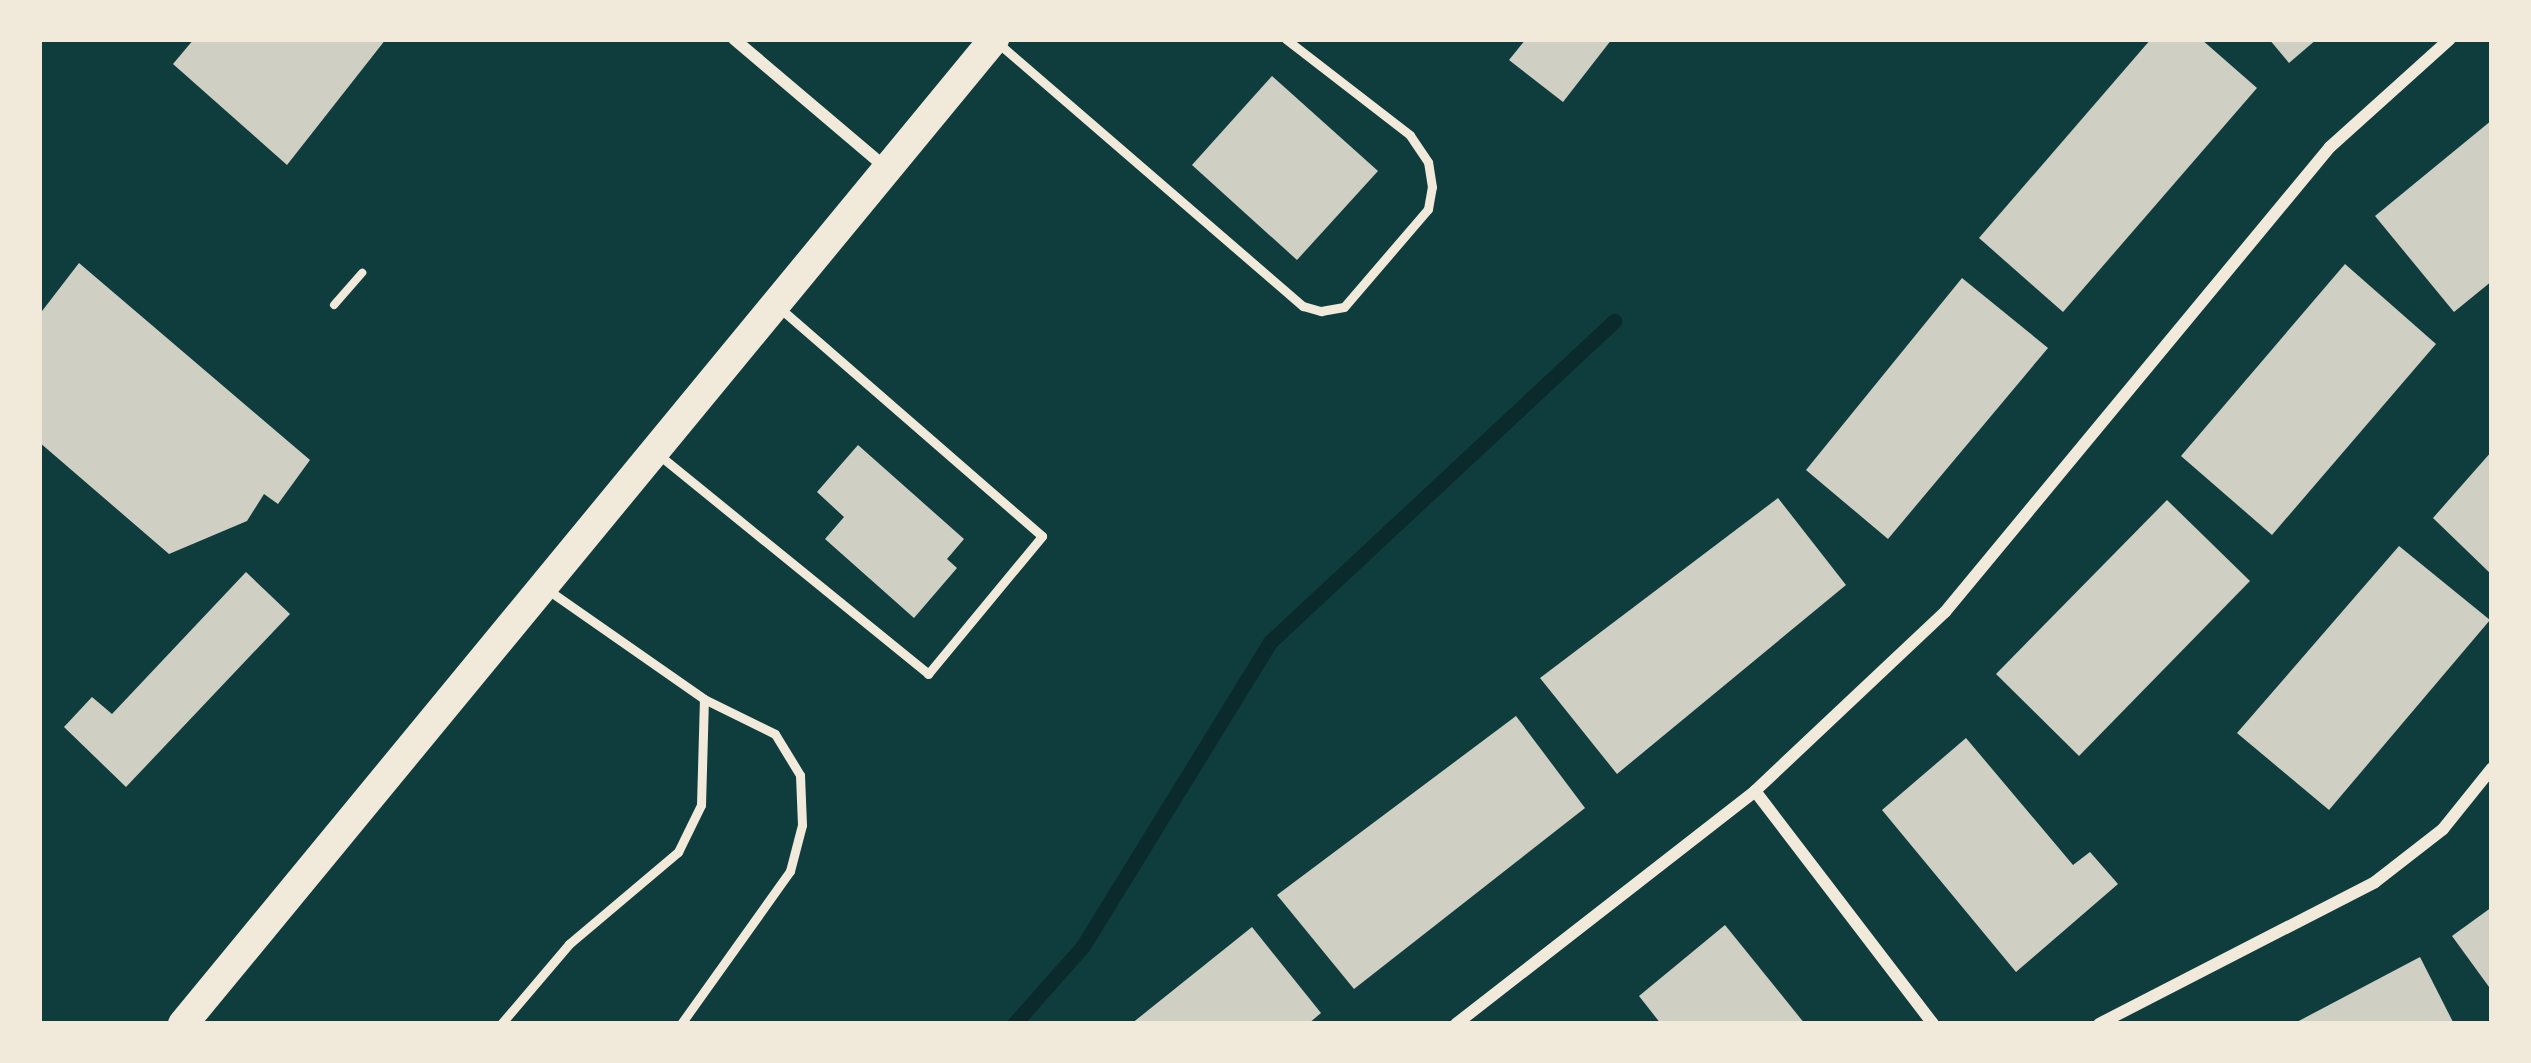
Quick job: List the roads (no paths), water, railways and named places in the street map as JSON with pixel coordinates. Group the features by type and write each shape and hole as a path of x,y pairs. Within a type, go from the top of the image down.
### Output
{"main road":[{"path":"183,1024 538,584 994,39"}],"street":[{"path":"734,39 884,166"},
{"path":"1456,1024 1754,791 1945,612 2330,147 2450,39"},
{"path":"2099,1024 2374,882 2443,829 2492,768"},
{"path":"1754,791 1933,1024"}],"lane":[{"path":"994,39 1303,306 1322,311 1344,307 1428,209 1432,188 1428,162 1411,135 1286,39"},
{"path":"650,448 928,674 1042,536 773,302"},
{"path":"538,584 704,699 775,734 800,775 802,825 790,871 681,1024"},
{"path":"501,1024 569,944 678,853 701,805 704,699"}],"waterway":[{"path":"1014,1024 1083,946 1270,642 1614,321"}]}
